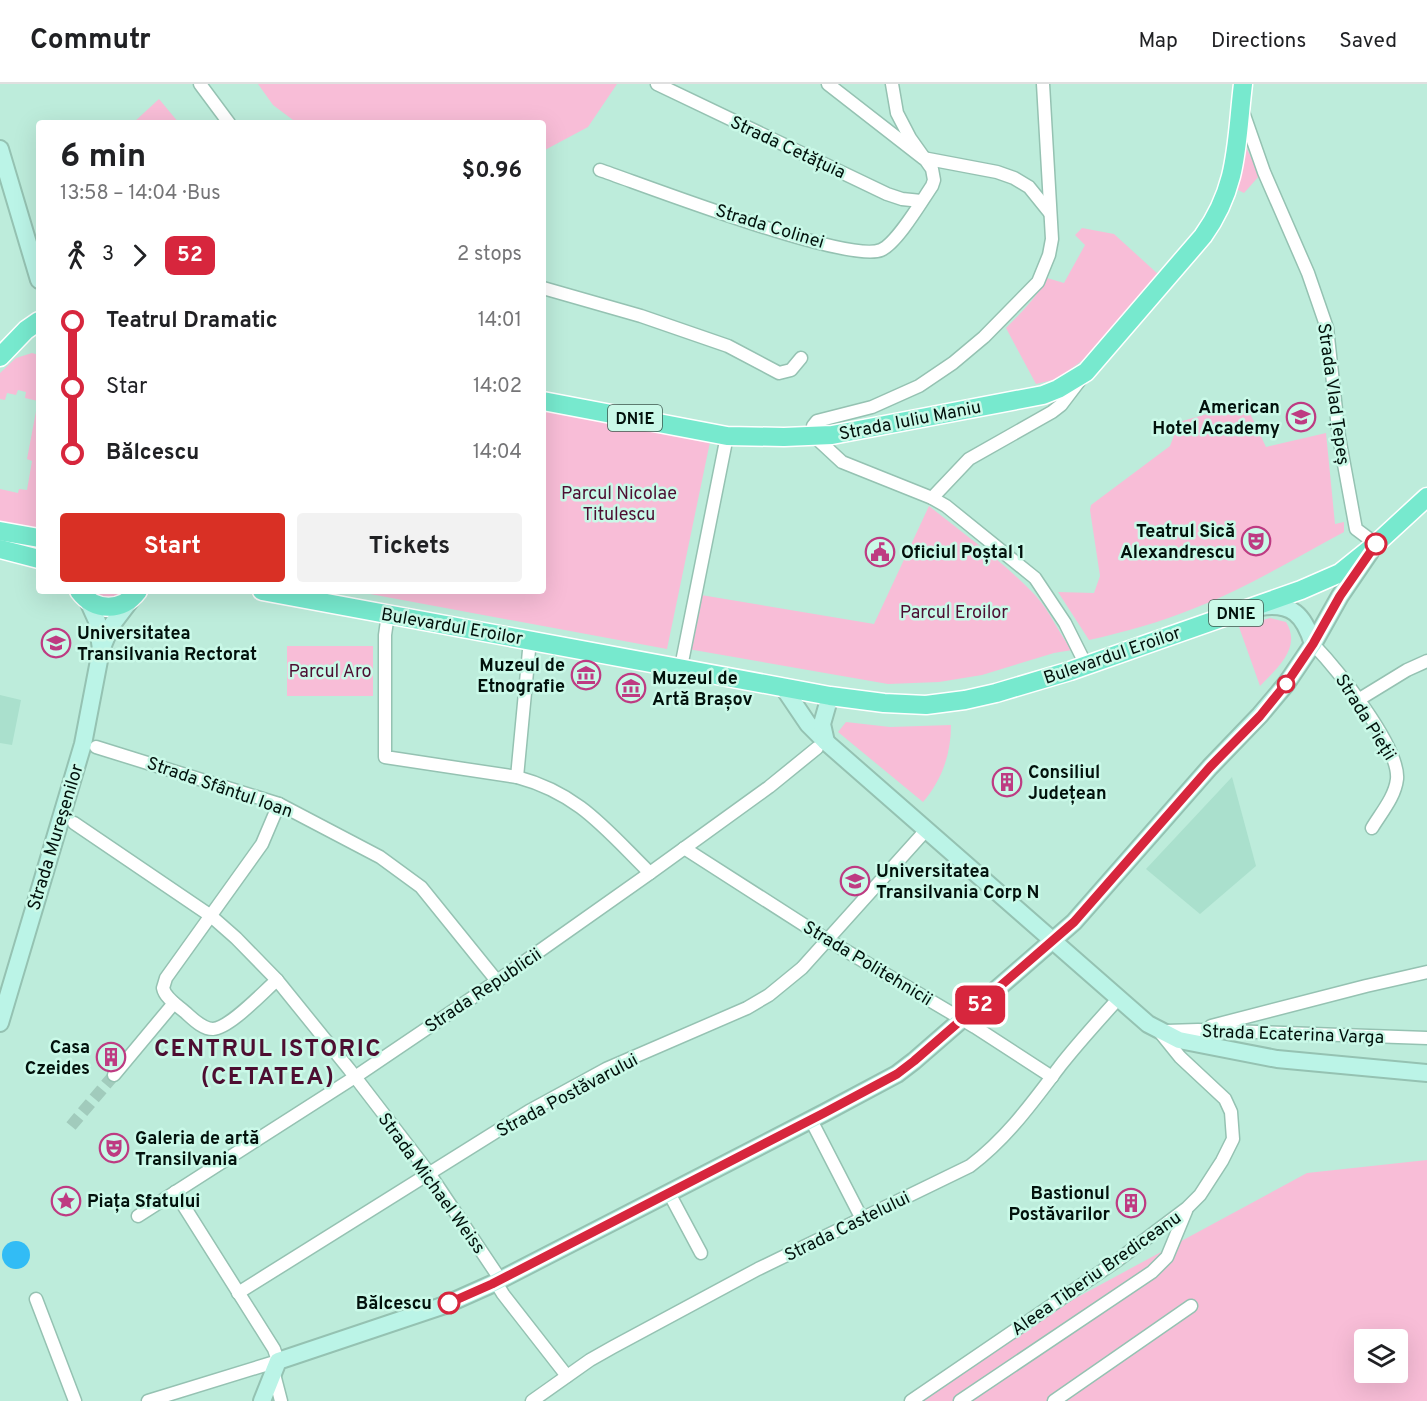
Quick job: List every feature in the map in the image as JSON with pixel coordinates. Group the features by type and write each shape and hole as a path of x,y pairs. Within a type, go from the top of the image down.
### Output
{"main road":[{"name":"Strada Iuliu Maniu","path":"727,436 784,438 832,435 1043,395 1086,372 1203,236 1216,217 1228,190 1234,166 1243,84"},
{"path":"0,357 26,330 36,323"},
{"name":"DN1E","path":"546,402 727,436"},
{"name":"DN1E","path":"1376,544 1427,497"},
{"path":"0,531 36,537"},
{"name":"Bulevardul Eroilor","path":"278,594 830,696 884,704 926,705 996,693 1086,665 1301,590 1340,573 1376,544"},
{"path":"0,549 36,558"},
{"path":"84,596 106,608 116,607 136,594"}],"street":[{"path":"200,84 225,118"},
{"name":"Strada Cetățuia","path":"657,84 887,194 921,201"},
{"path":"828,84 922,158 997,171 1014,178 1029,187 1051,214"},
{"path":"892,84 897,112 922,158"},
{"path":"1043,84 1052,239 1049,255 1038,282 984,337 953,363 918,386 872,407 817,421 813,426 814,436 842,462 932,498 946,506 1035,578 1065,623 1086,665"},
{"name":"Strada Vlad Țepeș","path":"1241,105 1256,154 1308,273 1324,319 1339,437 1356,529 1376,544"},
{"path":"0,149 36,266"},
{"name":"Strada Colinei","path":"600,170 803,239 867,252 880,250 891,243 934,180 932,170 922,158"},
{"path":"546,289 641,316 728,346 779,373 791,370 801,358"},
{"name":"Strada Iuliu Maniu","path":"932,498 969,459 1061,405 1086,372"},
{"path":"681,667 727,436"},
{"path":"148,1401 276,1367 445,1305 669,1193 897,1074 1074,922 1210,767 1260,716 1286,684 1313,644 1340,596 1376,544"},
{"name":"Strada Mureșenilor","path":"0,1023 83,744 101,650 111,626 136,594"},
{"name":"Strada Mureșenilor","path":"84,596 97,621 101,650"},
{"path":"1247,609 1273,605 1291,609 1303,621 1313,644"},
{"path":"388,614 385,635 385,757 530,780 564,796 590,813 650,873"},
{"path":"517,777 530,640"},
{"name":"Strada Pieții","path":"1313,644 1335,668 1358,700 1394,759 1397,769 1395,789 1372,828"},
{"path":"1358,700 1407,670 1427,661"},
{"path":"783,687 822,745 927,829 1148,1024 1186,1042 1283,1060 1427,1073"},
{"path":"822,745 822,724 830,696"},
{"name":"Strada Republicii","path":"138,1216 355,1077 497,981 769,787 822,745"},
{"name":"Strada Sfântul Ioan","path":"96,747 279,804 356,842 402,871 421,887 497,981"},
{"path":"277,980 237,1015 215,1029 206,1028 197,1023 164,992 164,983 262,844 279,804"},
{"name":"Strada Michael Weiss","path":"74,823 212,916 277,980 429,1173 498,1280 503,1294 567,1376"},
{"name":"Strada Postăvarului","path":"238,1293 530,1111 606,1070 747,1008 785,984 927,829"},
{"name":"Strada Politehnicii","path":"684,848 826,939 1052,1077"},
{"path":"1198,1030 1427,972"},
{"name":"Strada Castelului","path":"532,1401 613,1347 727,1286 977,1161 1013,1127 1118,999"},
{"path":"114,1075 174,1003"},
{"name":"Strada Ecaterina Varga","path":"1159,1030 1427,1038"},
{"name":"Aleea Tiberiu Brediceanu","path":"911,1401 1118,1260 1187,1208 1200,1195 1233,1139 1233,1119 1225,1099 1180,1057 1159,1030"},
{"path":"811,1120 862,1219"},
{"path":"175,1192 274,1349 282,1401"},
{"path":"669,1193 700,1253"},
{"path":"960,1401 1152,1272 1167,1257 1187,1208"},
{"path":"36,1299 75,1401"},
{"path":"1054,1401 1191,1306"},
{"path":"262,1401 276,1367"}],"shaded area":[{"path":"0,695 21,700 12,745 0,743"},
{"path":"1232,777 1256,866 1200,914 1146,869"}],"green space":[{"path":"258,84 617,84 588,127 546,149 546,120 293,120 273,105"},
{"path":"159,99 176,120 136,120"},
{"path":"1244,143 1260,175 1244,193 1236,189"},
{"path":"1082,228 1114,234 1159,275 1083,360 1057,379 1036,384 1006,328 1033,298 1047,278 1064,283 1085,245 1075,235"},
{"path":"32,353 36,354 36,401 25,398 26,392 18,390 16,395 7,393 5,400 0,399 0,373 16,358"},
{"path":"1245,403 1266,447 1326,433 1335,524 1344,522 1344,532 1214,600 1156,622 1089,640 1058,592 1094,593 1100,576 1091,505 1170,446 1179,422"},
{"name":"Parcul Nicolae Titulescu","path":"546,410 710,442 667,649 370,594 546,594"},
{"path":"36,412 36,530 0,524 0,489 18,493 19,489 27,490 32,461 27,459"},
{"name":"Parcul Eroilor","path":"929,506 998,560 1036,596 1072,650 1054,653 982,675 939,682 888,684 688,649 701,595 874,624"},
{"path":"94,594 124,594 114,598 99,597"},
{"path":"1270,618 1286,622 1291,640 1280,665 1260,686 1239,627"},
{"name":"Parcul Aro","path":"287,646 373,646 373,696 287,696"},
{"path":"846,722 890,727 951,725 944,766 930,794 923,802 838,732"},
{"path":"1427,1160 1427,1401 915,1401 954,1364 1307,1173"}],"water":[{"path":"16,1241 26,1245 30,1255 26,1265 16,1269 6,1265 2,1255 6,1245"}],"tunnel":[{"path":"71,1126 114,1075"}],"bus line":[{"name":"52","path":"449,1303 492,1284 811,1120 897,1074 914,1061 1074,922 1210,767 1260,716 1286,684 1313,644 1340,596 1376,544"}],"place":[{"name":"American Hotel Academy","path":"1301,417"},
{"name":"Teatrul Sică Alexandrescu","path":"1256,541"},
{"name":"Oficiul Poștal 1","path":"880,552"},
{"name":"Universitatea Transilvania Rectorat","path":"56,643"},
{"name":"Muzeul de Etnografie","path":"586,675"},
{"name":"Muzeul de Artă Brașov","path":"631,688"},
{"name":"Consiliul Județean","path":"1007,782"},
{"name":"Universitatea Transilvania Corp N","path":"855,881"},
{"name":"Casa Czeides","path":"111,1057"},
{"name":"Galeria de artă Transilvania","path":"114,1148"},
{"name":"Piața Sfatului","path":"66,1201"},
{"name":"Bastionul Postăvarilor","path":"1131,1203"},
{"name":"Bălcescu","path":"449,1303"}],"district":[{"name":"CENTRUL ISTORIC (CETATEA)","path":"268,1062"}]}
